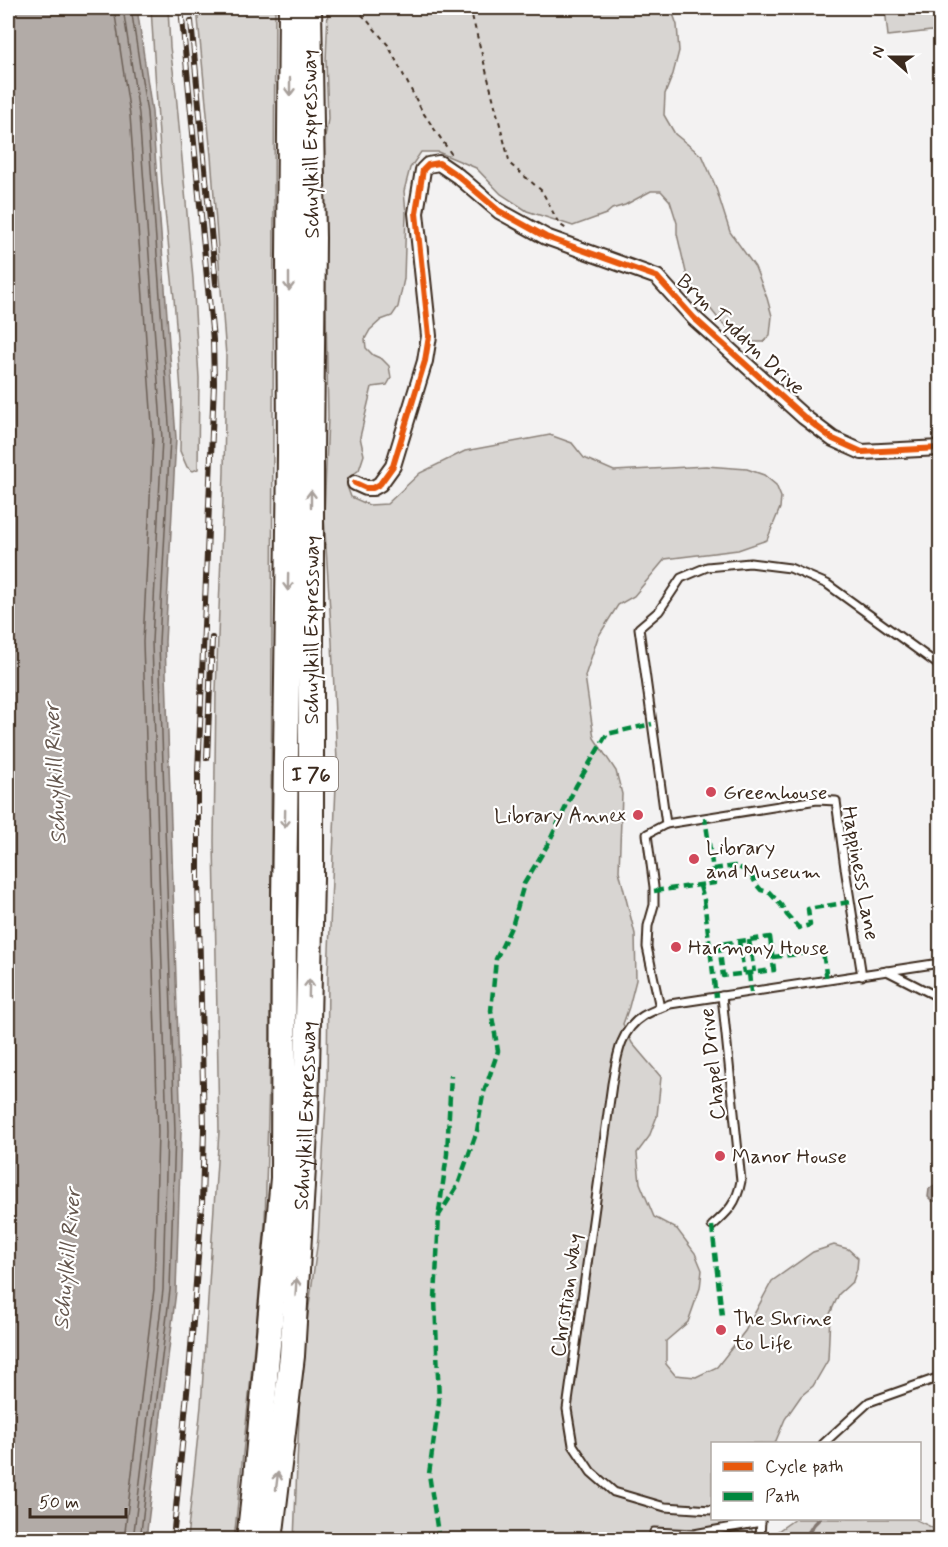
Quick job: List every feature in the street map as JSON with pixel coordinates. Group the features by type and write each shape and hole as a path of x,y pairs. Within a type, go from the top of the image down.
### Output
{"highway":[{"name":"Schuylkill Expressway","path":"249,1539 283,1178 290,454 288,255 291,8"},
{"name":"Schuylkill Expressway","path":"270,1539 292,1356 306,1116 311,878 313,238 309,8"}],"street":[{"name":"Bryn Tyddyn Drive","path":"356,483 366,488 373,488 380,484 393,466 424,361 429,336 416,213 423,170 428,165 439,163 500,211 546,237 657,277 694,318 804,417 833,440 862,452 940,448"}],"lane":[{"path":"660,1008 647,947 648,926 654,905 654,887 647,834 666,824 639,628 659,611 681,578 707,567 750,563 790,568 827,584 940,666"},
{"name":"Happiness Lane","path":"666,824 817,800 836,801 862,976"},
{"name":"Christian Way","path":"711,1510 665,1507 614,1492 591,1472 573,1445 567,1409 612,1084 620,1043 630,1026 644,1016 670,1004 940,963"},
{"path":"887,971 940,998"},
{"name":"Chapel Drive","path":"712,1226 734,1204 741,1181 722,996"},
{"path":"824,1442 869,1402 940,1377"},
{"path":"654,1532 694,1533 761,1520 760,1539"}],"path":[{"path":"356,8 388,45 422,111 452,155"},
{"path":"470,8 510,164 542,191 559,224 579,238 578,249"}],"shaded area":[{"path":"151,8 168,8 193,279 199,378 198,469 193,471 187,467 180,451 181,391 162,183"},
{"path":"197,8 275,8 270,1046 265,1223 234,1540 187,1539 201,1406 219,1131 214,842 226,356"},
{"path":"328,8 671,8 677,25 679,51 665,94 664,115 675,134 703,157 715,185 730,232 755,267 767,298 772,316 770,335 763,342 753,342 739,336 721,322 688,281 677,234 677,223 670,201 661,191 651,191 606,214 573,226 527,211 501,194 476,168 438,152 421,152 410,168 404,191 406,213 404,279 398,307 392,316 381,320 370,330 365,339 366,348 389,366 391,378 387,385 372,387 360,437 364,455 359,470 351,476 347,486 351,497 369,505 387,504 420,473 465,451 550,435 572,443 584,458 614,471 706,466 747,469 764,475 776,485 781,497 780,508 767,540 738,550 665,559 634,596 618,605 598,637 585,676 594,738 616,771 622,794 619,871 635,934 636,980 623,1024 632,1043 661,1077 657,1116 649,1137 637,1153 640,1183 654,1217 677,1229 695,1253 702,1270 700,1288 688,1322 666,1341 666,1364 675,1375 696,1377 717,1367 745,1331 772,1281 813,1252 834,1245 848,1249 858,1258 857,1269 853,1281 839,1294 830,1314 828,1360 813,1386 801,1396 785,1419 775,1442 711,1442 711,1520 752,1520 753,1533 775,1533 794,1520 917,1520 934,1529 940,1539 294,1540 301,1366 318,1239 327,1085 328,974 337,762 324,516 328,417 323,150 328,119 326,61"},
{"path":"885,8 940,8 940,30 888,36"}],"water":[{"name":"Schuylkill River","path":"8,8 137,8 152,112 176,438 165,642 181,1132 176,1291 146,1539 8,1539"},
{"path":"940,1185 940,1201 932,1201 928,1197 929,1189"}],"waterway":[{"path":"804,1540 818,1520"}],"railway":[{"path":"173,1540 202,1204 204,1128 198,773 214,383 213,340 181,8"},
{"path":"191,21 216,284"},
{"path":"207,758 212,638"}],"marked path":[{"path":"439,1540 429,1474 439,1402 435,1299 439,1215 458,1185 477,1131 483,1095 498,1051 491,1011 496,959 513,923 524,884 548,844 576,786 607,734 652,724"},
{"path":"654,891 715,883 705,818"},
{"path":"713,869 735,866 750,872 761,890 769,892 799,928 810,925 808,909 850,902"},
{"path":"700,886 704,900 716,997"},
{"path":"770,937 774,970 723,976 719,944 770,937"},
{"path":"749,940 754,972"},
{"path":"739,941 744,973"},
{"path":"773,957 823,951 827,981"},
{"path":"749,973 751,992"},
{"path":"439,1212 447,1154 451,1075"},
{"path":"712,1226 722,1316"}],"cycle path":[{"path":"355,483 366,488 373,488 380,484 393,466 425,361 429,336 416,213 423,170 428,165 439,163 499,211 546,237 657,277 694,318 804,417 833,439 862,452 940,448"}],"place":[{"name":"Greenhouse","path":"711,792"},
{"name":"Library Annex","path":"638,815"},
{"name":"Library and Museum","path":"694,859"},
{"name":"Harmony House","path":"676,947"},
{"name":"Manor House","path":"720,1156"},
{"name":"The Shrine to Life","path":"721,1330"}]}
